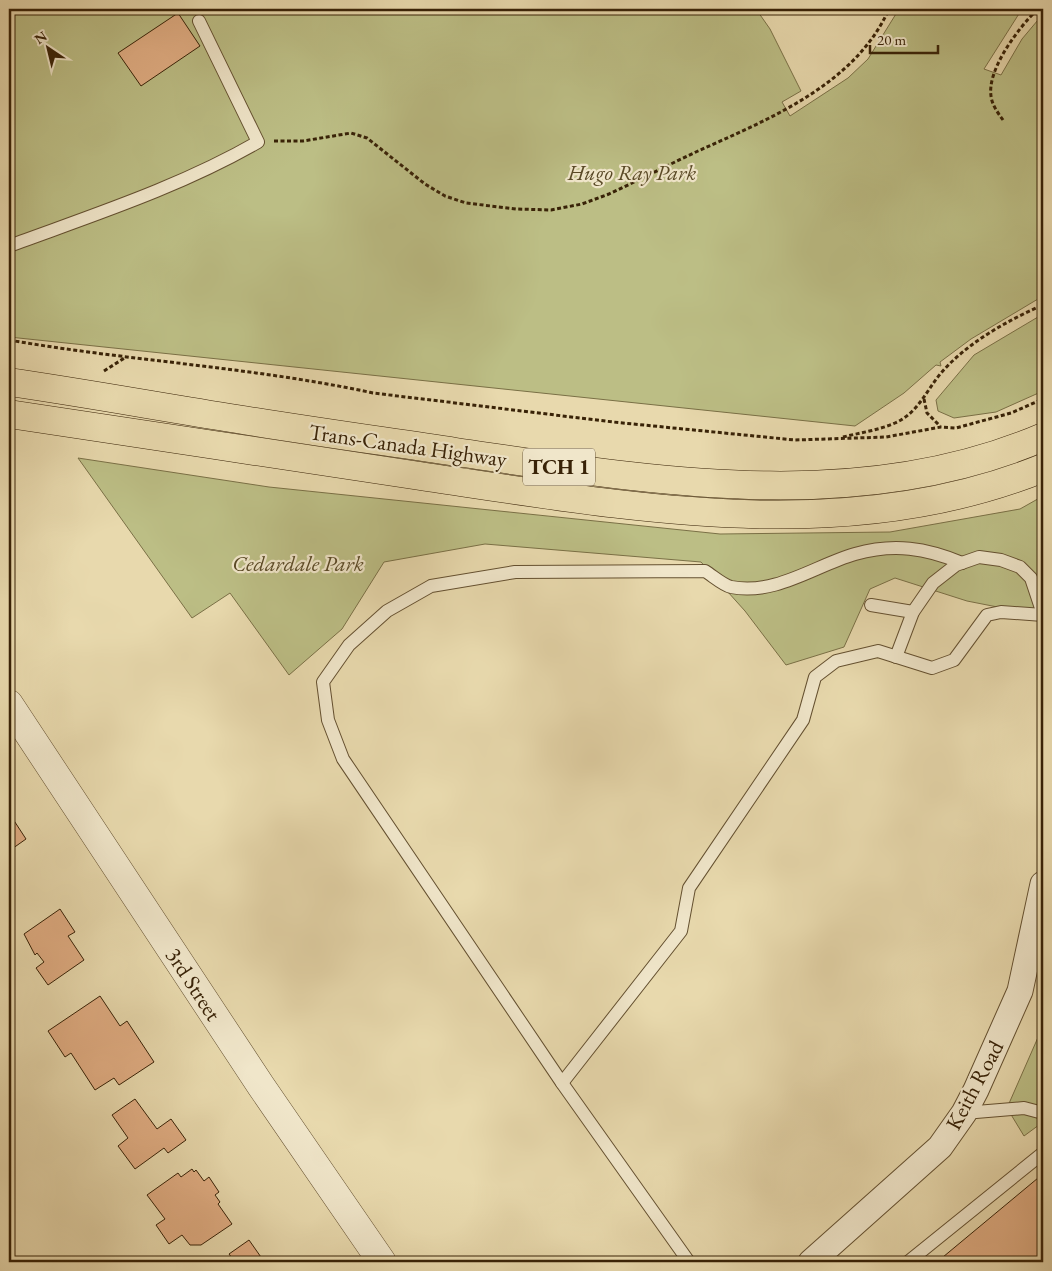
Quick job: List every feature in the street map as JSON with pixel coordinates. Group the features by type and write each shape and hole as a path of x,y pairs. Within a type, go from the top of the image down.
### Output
{"highway":[{"name":"Trans-Canada Highway","path":"9,382 237,419 518,461 665,480 728,484 814,485 854,483 916,474 973,461 1043,437"},
{"name":"Trans-Canada Highway","path":"9,414 577,498 662,509 727,513 794,515 856,512 922,503 981,489 1043,468"}],"street":[{"name":"3rd Street","path":"13,719 382,1262"},
{"name":"Keith Road","path":"812,1262 940,1147 964,1113 1020,991 1043,884"}],"lane":[{"path":"9,246 126,202 227,159 258,142 199,21"},
{"path":"689,1262 661,1225 562,1082 343,759 328,720 323,682 348,646 387,611 431,586 515,572 706,571 730,587 758,587 794,578 856,554 894,547 933,551 962,563"},
{"path":"562,1082 681,931 689,888 804,720 815,677 836,661 878,651 896,657 932,668 954,660 987,615 1001,612 1043,615 1031,578 1020,567 1001,560 979,557 956,565 932,584 913,612 896,657"},
{"path":"870,605 913,612"},
{"path":"964,1113 1024,1108 1043,1113"},
{"path":"908,1262 1043,1153"}],"path":[{"path":"258,142 303,141 351,133 367,138 425,184 445,196 516,209 551,210 582,204 609,194 793,105 830,80 851,62 871,39 889,9"},
{"path":"1003,120 994,105 991,82 1018,32 1038,9"},
{"path":"837,439 895,423 915,409 942,373 962,354 986,336 1043,305"},
{"path":"9,340 64,350 135,357 457,404 795,440 886,437 941,426 956,428 980,422 1043,399"},
{"path":"924,398 927,413 941,426"}],"green space":[{"name":"Hugo Ray Park","path":"9,9 756,9 770,29 801,91 782,102 790,116 848,78 868,59 899,9 1022,9 984,69 1001,75 1022,39 1043,14 1043,296 971,339 940,362 941,366 936,365 904,393 855,426 9,337"},
{"path":"1043,314 1043,391 996,412 954,418 938,411 936,400 974,355"},
{"name":"Cedardale Park","path":"78,458 269,487 720,534 890,532 1020,509 1043,496 1043,616 967,601 895,578 870,589 844,647 786,665 745,611 701,562 485,544 384,562 342,629 289,675 230,593 192,618"},
{"path":"1043,1026 1043,1122 1024,1136 1007,1108"}],"building":[{"path":"178,13 200,46 141,86 118,53"},
{"path":"11,816 26,839 9,851 9,818"},
{"path":"60,909 75,932 68,936 84,960 48,985 36,968 44,962 37,953 35,955 24,934"},
{"path":"100,996 120,1026 127,1021 154,1062 119,1085 114,1078 95,1090 71,1053 65,1057 48,1031"},
{"path":"135,1099 157,1129 171,1119 186,1140 168,1153 164,1148 135,1169 118,1146 128,1138 112,1115"},
{"path":"192,1169 194,1172 196,1170 204,1181 209,1177 219,1192 215,1195 220,1202 218,1204 232,1224 201,1245 190,1245 182,1235 169,1244 156,1225 165,1219 147,1195 178,1173 181,1177"},
{"path":"1038,1178 1043,1184 1043,1262 937,1262"},
{"path":"249,1240 263,1260 259,1262 235,1262 229,1254"}]}
